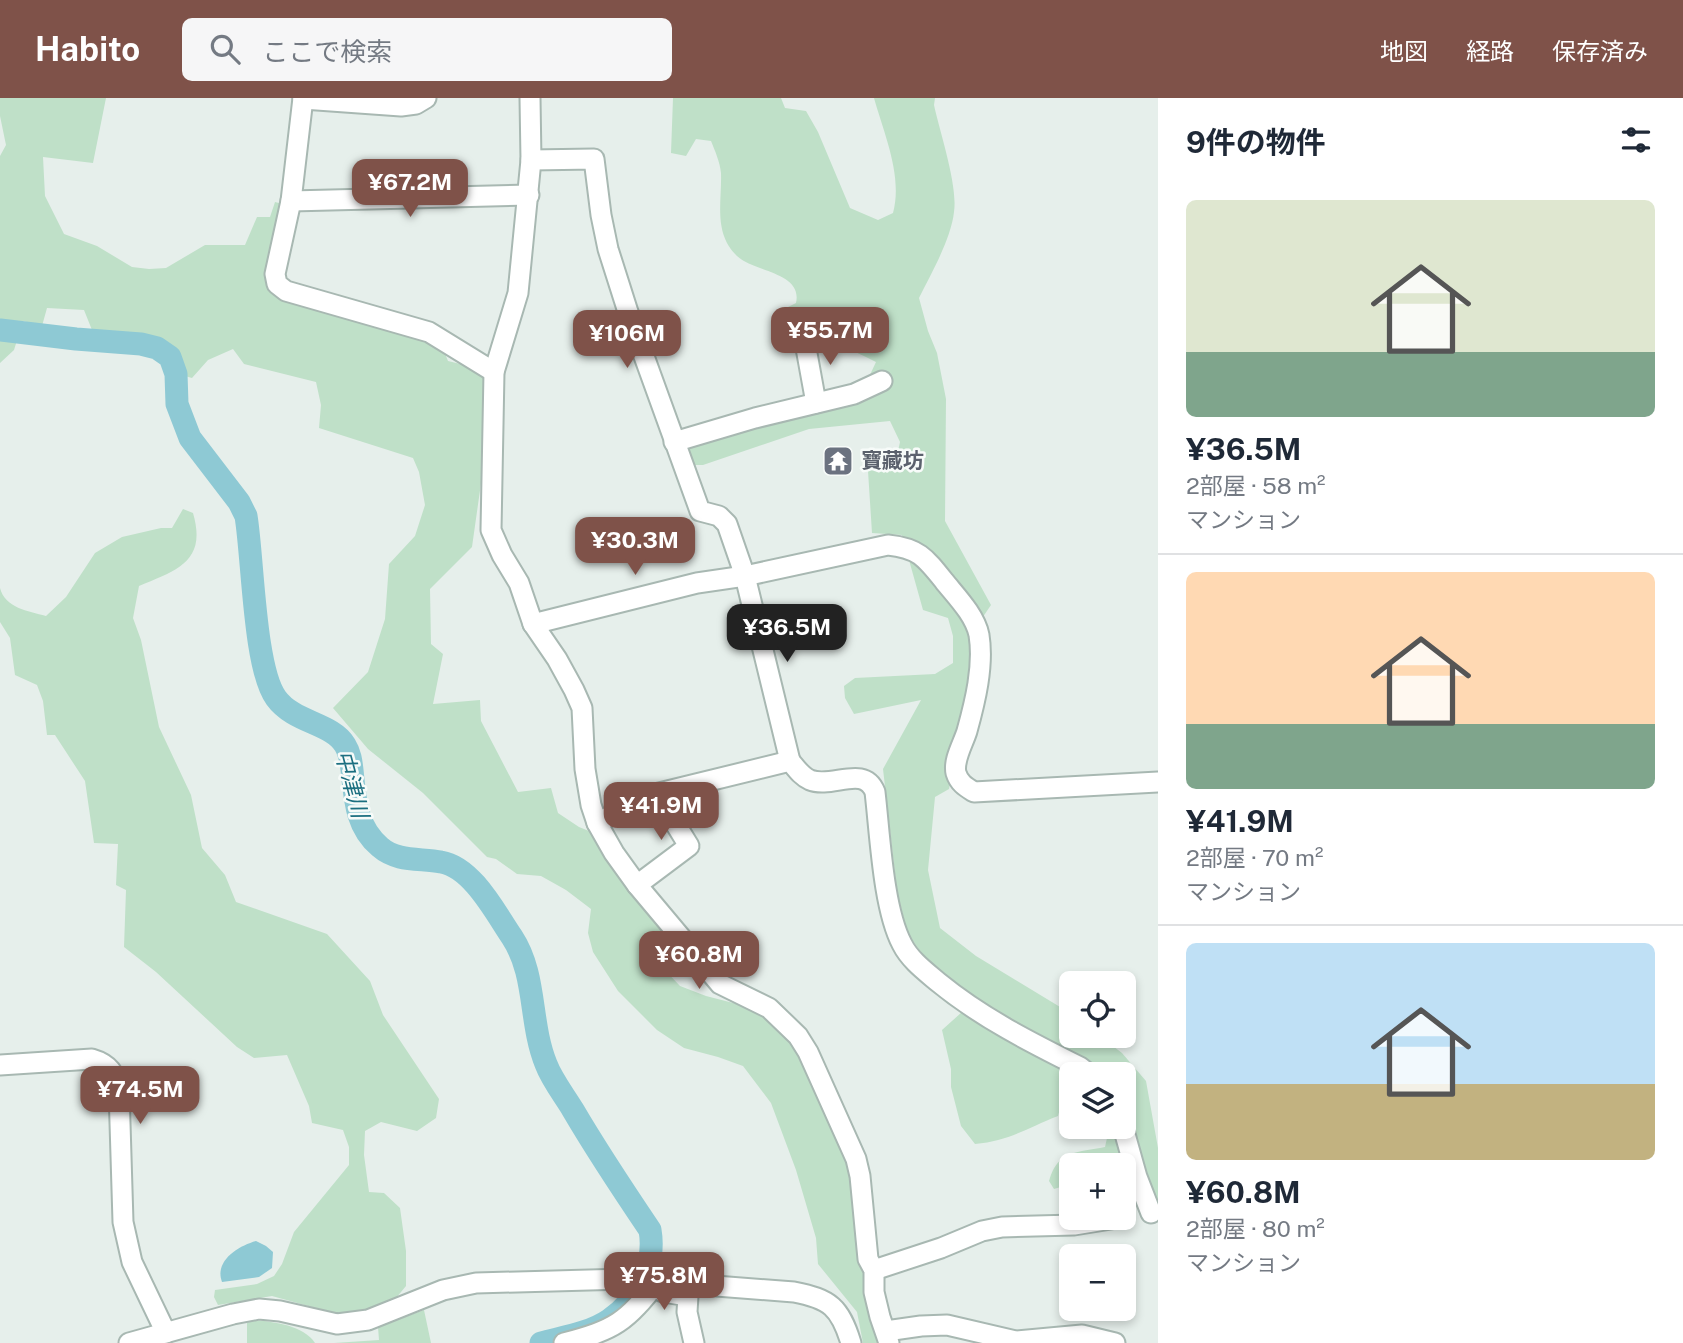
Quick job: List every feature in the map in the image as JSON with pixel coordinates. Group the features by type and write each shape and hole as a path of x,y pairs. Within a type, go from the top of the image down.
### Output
{"street":[{"path":"426,98 415,104 401,106 303,98 291,201 275,274 277,284 286,291 429,332 494,372"},
{"path":"530,98 529,195 518,293 494,372 491,530 519,583 533,624 558,659 582,708 587,784 597,823 637,885 720,984 769,1007 798,1036 808,1052 856,1159 868,1259 874,1270 874,1292 888,1337 921,1326 947,1325 1016,1341 1082,1335 1115,1343"},
{"path":"531,160 594,159 608,248 674,442 701,511 719,516 727,524 746,576 790,761 802,775 816,782 856,777 872,783 888,901 898,935 910,956 969,1007 1011,1033 1072,1062"},
{"path":"291,201 529,195"},
{"path":"804,337 816,403"},
{"path":"674,442 755,418 854,394 882,381"},
{"path":"533,624 697,583 746,576 888,545 905,546 918,551 928,560 963,605 979,635 976,687 956,772 962,785 974,792 1158,782"},
{"path":"597,823 647,796 790,761"},
{"path":"637,885 689,846 657,794"},
{"path":"0,1065 92,1059 102,1062 117,1078 123,1222 132,1262 166,1333"},
{"path":"1126,1139 1137,1177 1155,1216 1136,1217"},
{"path":"874,1270 982,1231 1002,1227 1059,1225"},
{"path":"129,1343 260,1309 337,1324 368,1320 443,1290 476,1283 626,1279 794,1292 820,1297 833,1307 845,1324 851,1343"},
{"path":"564,1343 619,1324 637,1308 655,1280"},
{"path":"655,1280 663,1292 688,1296 687,1312 694,1343"}],"green space":[{"path":"0,98 106,98 93,163 43,157 45,196 64,234 97,246 132,267 166,268 205,245 245,245 257,217 270,217 275,202 283,204 272,286 429,338 442,346 448,361 477,368 488,386 485,455 472,547 430,589 431,644 443,654 433,704 480,700 481,721 518,792 551,788 558,813 594,833 649,916 679,954 663,968 680,986 745,1006 774,1021 797,1047 852,1168 868,1297 881,1343 863,1343 857,1312 818,1264 816,1238 796,1170 771,1103 743,1066 684,1048 657,1030 618,991 593,952 588,933 591,909 541,876 517,874 496,859 487,857 423,793 368,749 333,708 368,672 385,619 389,564 415,536 425,505 419,472 413,458 319,428 321,405 316,382 244,364 233,349 208,360 192,378 185,376 175,358 160,342 94,335 84,310 47,308 42,326 23,321 14,350 0,363 0,156 6,145 0,116"},
{"path":"673,98 781,98 785,108 806,111 818,132 850,208 878,220 893,213 896,184 891,155 874,98 935,98 934,105 948,159 955,201 945,245 919,298 937,353 946,399 945,521 991,605 972,633 975,673 949,789 935,797 928,870 940,928 976,956 1059,1006 1059,1047 972,1000 928,963 907,932 897,891 883,769 921,700 854,714 845,698 844,686 855,678 935,674 953,663 953,636 948,618 923,610 902,535 872,533 868,471 877,463 896,460 900,442 890,421 809,429 703,465 693,465 687,446 868,379 876,362 840,341 827,317 810,313 786,315 784,309 796,303 796,293 792,285 775,274 744,261 729,247 720,217 720,169 711,141 696,139 686,156 671,153"},
{"path":"183,509 193,513 196,542 192,553 177,569 139,586 133,618 141,640 159,727 191,795 202,848 225,875 236,902 327,934 370,981 383,1015 439,1099 436,1118 417,1131 381,1122 365,1131 364,1155 369,1192 384,1193 400,1208 406,1251 406,1286 396,1298 366,1312 341,1315 272,1296 218,1305 214,1297 215,1290 257,1284 274,1276 282,1264 294,1232 349,1165 349,1147 343,1130 312,1123 309,1106 287,1055 254,1058 237,1047 156,972 124,947 126,890 116,885 118,844 94,843 85,781 55,735 47,735 43,701 37,685 15,675 10,638 0,622 0,588 12,604 46,616 66,597 95,553 122,537 172,528"},
{"path":"962,1012 997,1035 1059,1063 1058,1116 998,1140 975,1144 961,1126 951,1087 951,1069 942,1030"},
{"path":"1061,1048 1116,1048 1130,1062 1088,1062"},
{"path":"1136,1069 1146,1081 1158,1148 1158,1207 1144,1176 1134,1143"},
{"path":"1107,1139 1119,1139 1123,1153 1074,1153 1078,1152 1105,1147"},
{"path":"1058,1163 1059,1188 1054,1189 1049,1181"},
{"path":"424,1310 431,1343 334,1343 379,1340 378,1327"},
{"path":"253,1320 296,1328 315,1343 247,1343 247,1323"}],"water":[{"path":"256,1241 273,1252 272,1268 259,1277 222,1282 220,1274 224,1261 235,1251"}],"waterway":[{"name":"中津川","path":"0,330 141,344 157,348 170,357 176,374 177,404 190,438 239,502 246,516 263,663 276,698 293,713 331,732 345,745 351,760 358,812 372,839 394,855 441,862 463,872 482,892 512,937 525,967 537,1032 549,1070 650,1230 651,1243 643,1281 619,1312 593,1328 541,1343"}],"place":[{"name":"寶藏坊","path":"838,461"}]}
